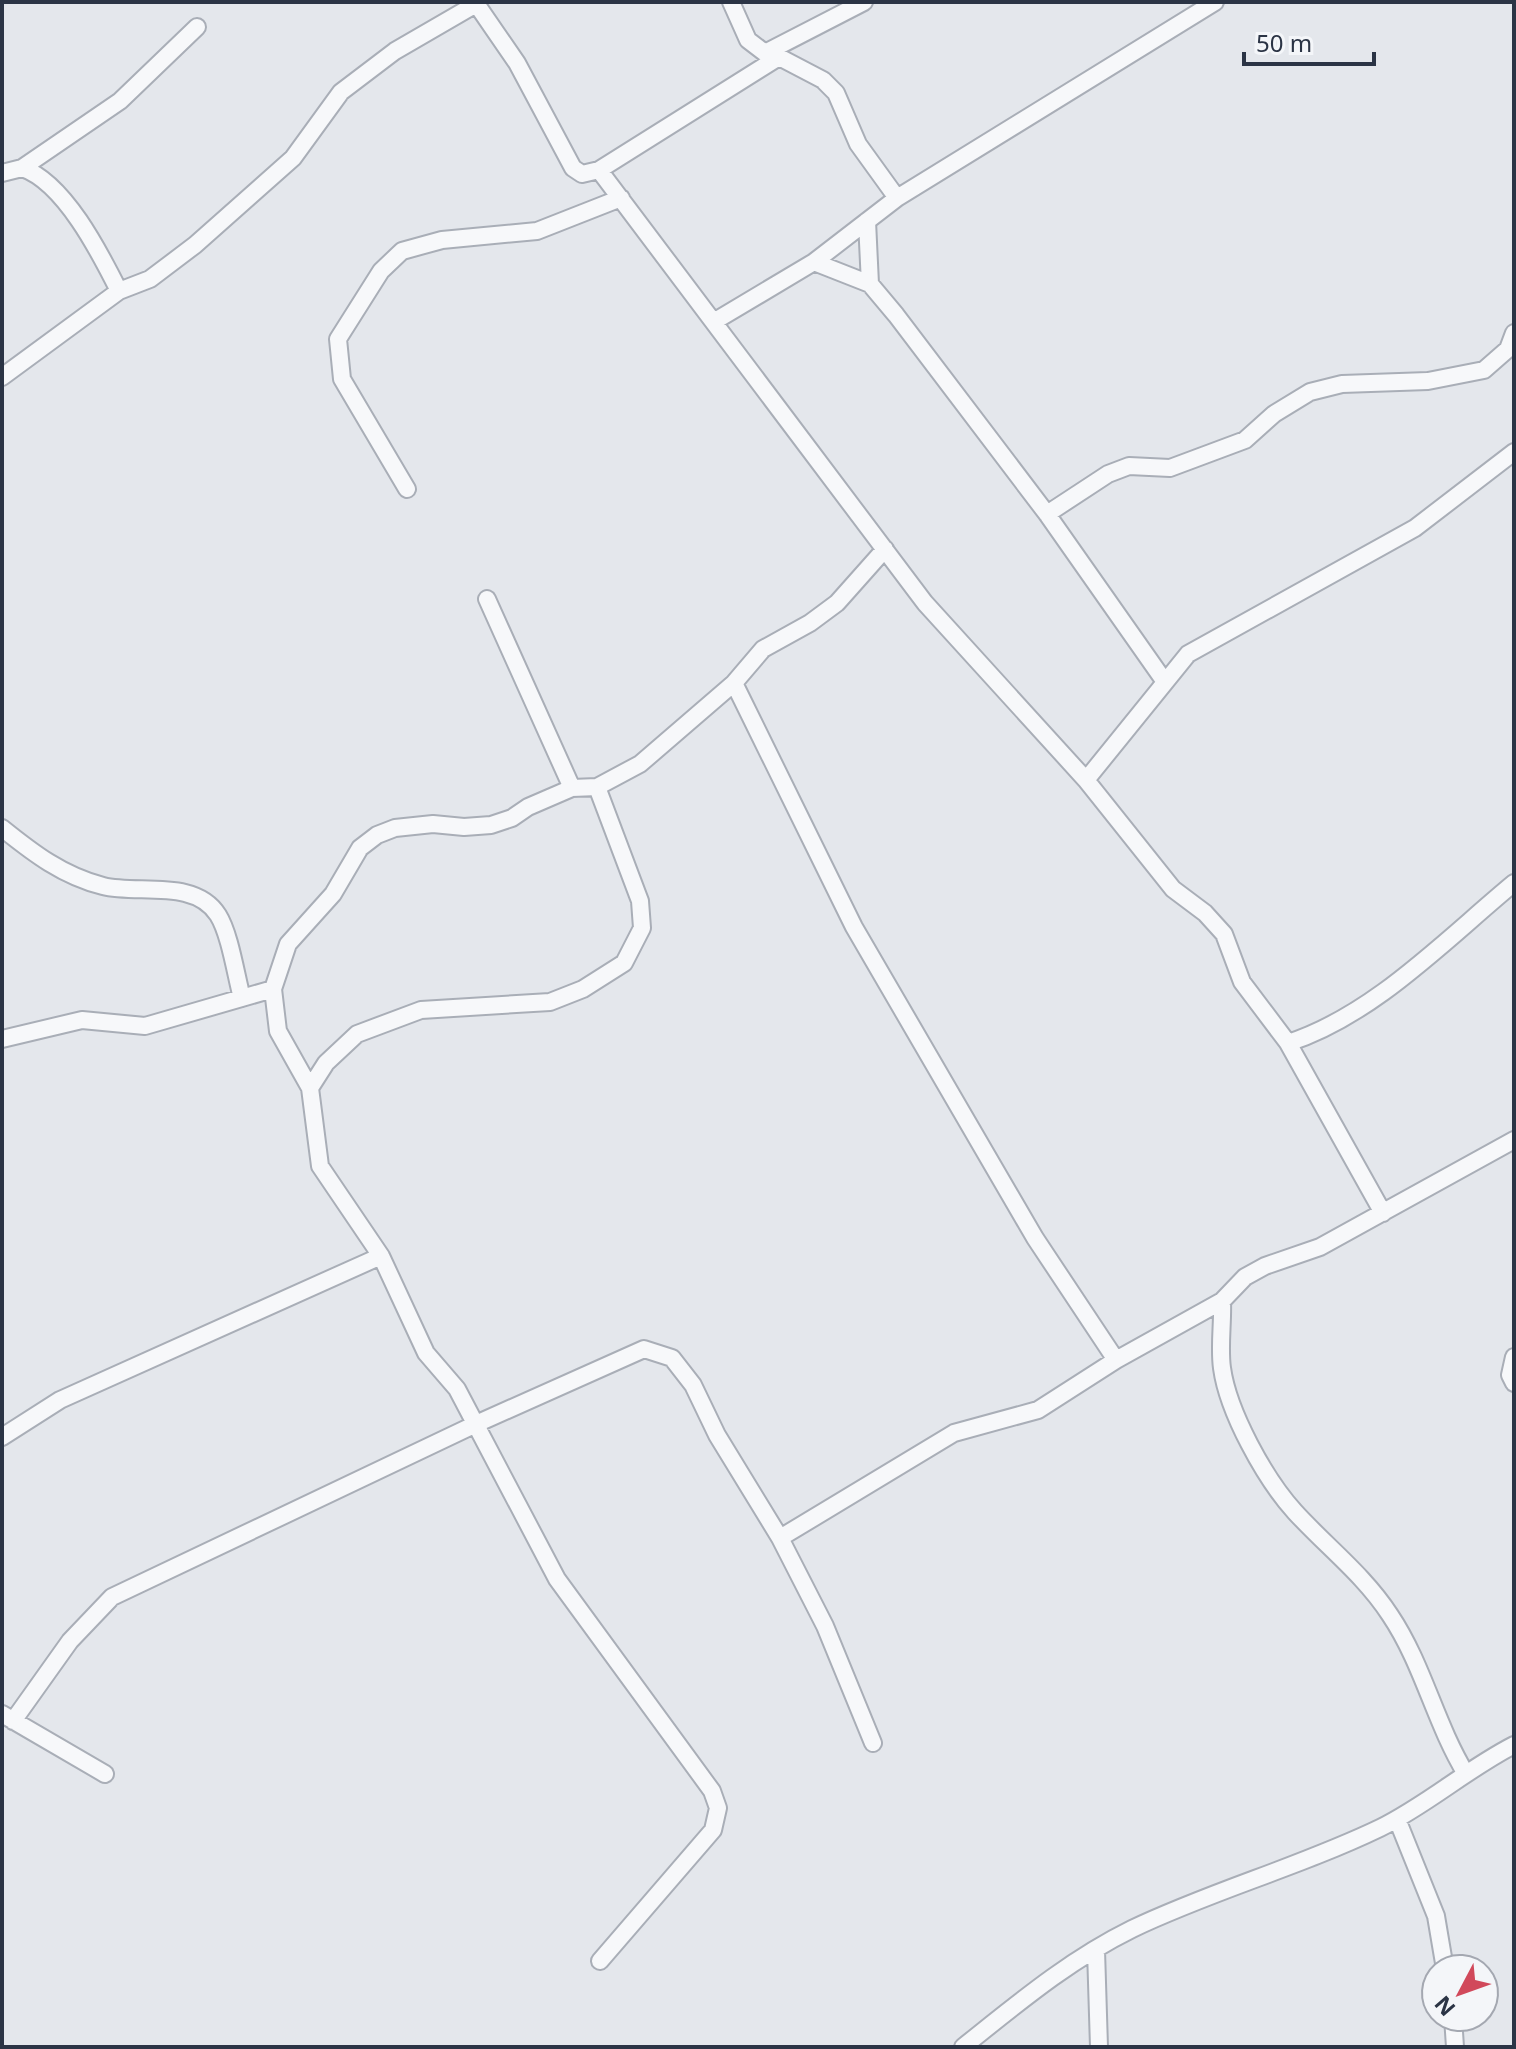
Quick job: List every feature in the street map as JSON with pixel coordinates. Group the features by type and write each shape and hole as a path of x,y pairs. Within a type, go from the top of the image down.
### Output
{"street":[{"path":"731,2 748,40 823,80 836,93 858,144 897,198"},
{"path":"2,377 119,291 150,279 164,269 293,158 341,92 371,67 476,3 517,63 573,168 582,174 599,170 772,55 864,2"},
{"path":"715,321 814,262 897,198 1215,2"},
{"path":"2,173 22,168 120,101 197,27"},
{"path":"22,168 44,181 90,233 119,291"},
{"path":"599,170 925,603 1086,780 1173,889 1205,913 1224,934 1242,982 1288,1043 1383,1213"},
{"path":"407,489 342,379 338,339 381,271 402,251 442,240 537,231 621,198"},
{"path":"867,221 870,284"},
{"path":"814,262 870,284 1047,514 1165,682"},
{"path":"1047,514 1108,474 1129,466 1170,468 1245,440 1274,414 1310,392 1342,384 1428,381 1484,370 1508,349 1514,333"},
{"path":"1086,780 1188,654 1415,528 1514,452"},
{"path":"600,1961 713,1830 718,1808 712,1791 557,1579 457,1389 426,1353 381,1256 320,1166 310,1088 278,1031 273,989 288,944 333,894 360,848 377,835 395,828 433,824 464,827 491,825 572,788 597,787 640,764 734,683 763,649 810,623 837,603 885,549"},
{"path":"487,599 572,788"},
{"path":"734,683 854,927 1035,1238 1116,1360"},
{"path":"310,1088 326,1063 357,1034 421,1010 550,1002 583,989 624,963 642,928 640,901 597,787"},
{"path":"2,828 49,865 105,887 150,887 202,900 218,915 242,998"},
{"path":"1288,1043 1318,1033 1351,1013 1514,883"},
{"path":"2,1039 82,1020 145,1026 273,989"},
{"path":"780,1538 954,1433 1038,1410 1116,1360 1222,1301 1245,1277 1265,1266 1320,1247 1514,1140"},
{"path":"2,1437 60,1400 381,1256"},
{"path":"1222,1301 1222,1366 1231,1405 1273,1485 1295,1512 1363,1578 1390,1614 1409,1647 1451,1749 1466,1774"},
{"path":"105,1774 8,1717 70,1641 112,1597 476,1424 644,1349 672,1358 693,1385 717,1435 780,1538 825,1626 873,1743"},
{"path":"1514,1357 1510,1375 1514,1383"},
{"path":"963,2047 1053,1974 1132,1929 1325,1854 1397,1819 1514,1745"},
{"path":"1397,1819 1436,1916 1442,1953"},
{"path":"1096,1950 1099,2047"}]}
